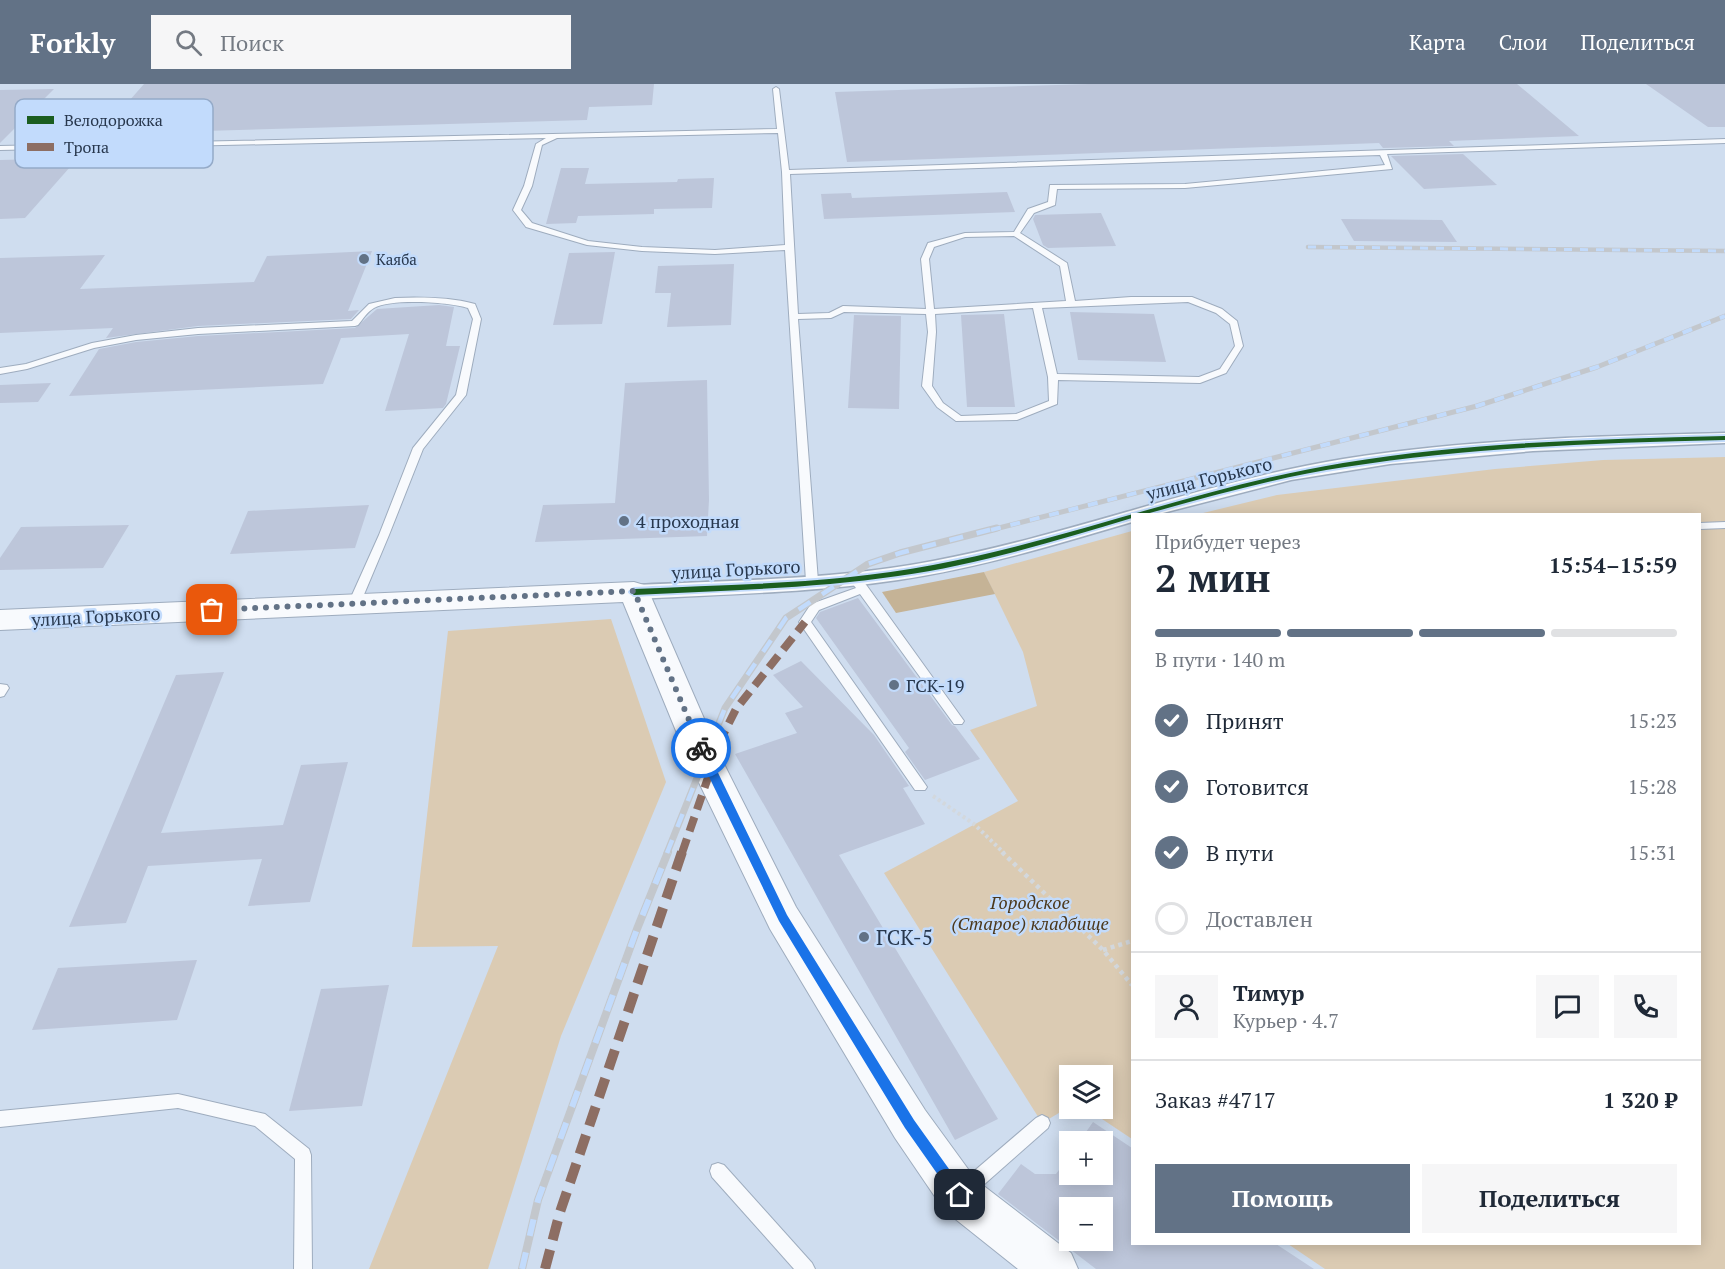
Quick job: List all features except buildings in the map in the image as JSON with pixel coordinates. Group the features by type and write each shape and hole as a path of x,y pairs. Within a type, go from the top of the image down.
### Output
{"main road":[{"name":"улица Горького","path":"0,620 634,591"},
{"path":"634,591 705,760 783,918 910,1124 960,1195 1055,1269"}],"street":[{"name":"улица Горького","path":"1137,513 1186,499 1341,465 1485,448 1575,442 1725,438"},
{"name":"улица Горького","path":"634,591 812,581 859,584 1005,551 1131,515"}],"lane":[{"path":"776,88 786,172 812,581"},
{"path":"213,143 781,131"},
{"path":"558,135 540,144 528,186 517,210 529,225 587,243 642,249 715,252 789,247"},
{"path":"786,172 1725,141"},
{"path":"0,148 15,148"},
{"path":"1016,234 1031,211 1052,203 1053,187 1185,186 1389,167 1382,152"},
{"path":"1037,305 1053,377 1054,402 1017,417 958,419 940,405 927,386 932,332 928,312 926,259 931,245 965,236 1016,234 1064,265 1071,303"},
{"path":"794,317 831,315 843,309 928,312 1071,303 1189,299 1219,311 1234,323 1239,346 1223,371 1200,380 1053,377"},
{"path":"0,371 16,370 51,361 105,343 172,333 355,323 364,311 376,304 446,300 472,306 477,319 461,395 418,448 354,604"},
{"path":"1701,526 1725,525"},
{"path":"920,787 805,622 815,607 859,584 958,721"},
{"path":"0,688 3,688 0,693"},
{"path":"0,1119 178,1101 259,1119 303,1155 303,1269"},
{"path":"960,1195 1042,1123"},
{"path":"718,1171 806,1269"}],"path":[{"path":"920,787 975,825 1103,950 1131,984"},
{"path":"1103,950 1131,941"}],"green space":[{"path":"1725,457 1725,1269 1325,1269 1289,1245 1701,1245 1701,513 1203,513 1277,495 1495,469 1603,460"},
{"name":"Городское (Старое) кладбище","path":"1131,531 1131,1138 1102,1119 1113,1119 1113,1065 1059,1065 1059,1113 1042,1123 884,873 1018,801 970,730 1037,706 1023,652 984,572"},
{"path":"611,619 666,782 561,1036 488,1269 369,1269 498,946 412,947 448,631"}],"shaded area":[{"path":"984,572 995,594 896,613 882,592"}],"railway":[{"path":"1308,247 1725,251"},
{"path":"991,530 1477,406 1597,367 1725,316"},
{"path":"667,853 725,708 786,618 868,564 900,553 997,528"},
{"path":"522,1269 538,1200 637,929 668,852"}],"marked path":[{"path":"545,1269 560,1212 722,737 736,709 805,622"}],"cycle path":[{"path":"1143,513 1291,475 1390,458 1533,445 1725,438"},
{"path":"634,592 822,582 897,574 984,557 1131,516"}],"way so far":[{"path":"212,610 634,591 701,748"}],"place":[{"name":"Каяба","path":"364,259"},
{"name":"4 проходная","path":"624,521"},
{"name":"ГСК-19","path":"894,685"},
{"name":"ГСК-5","path":"864,937"}],"route":[{"path":"701,748 783,918 910,1124 960,1195"}]}
